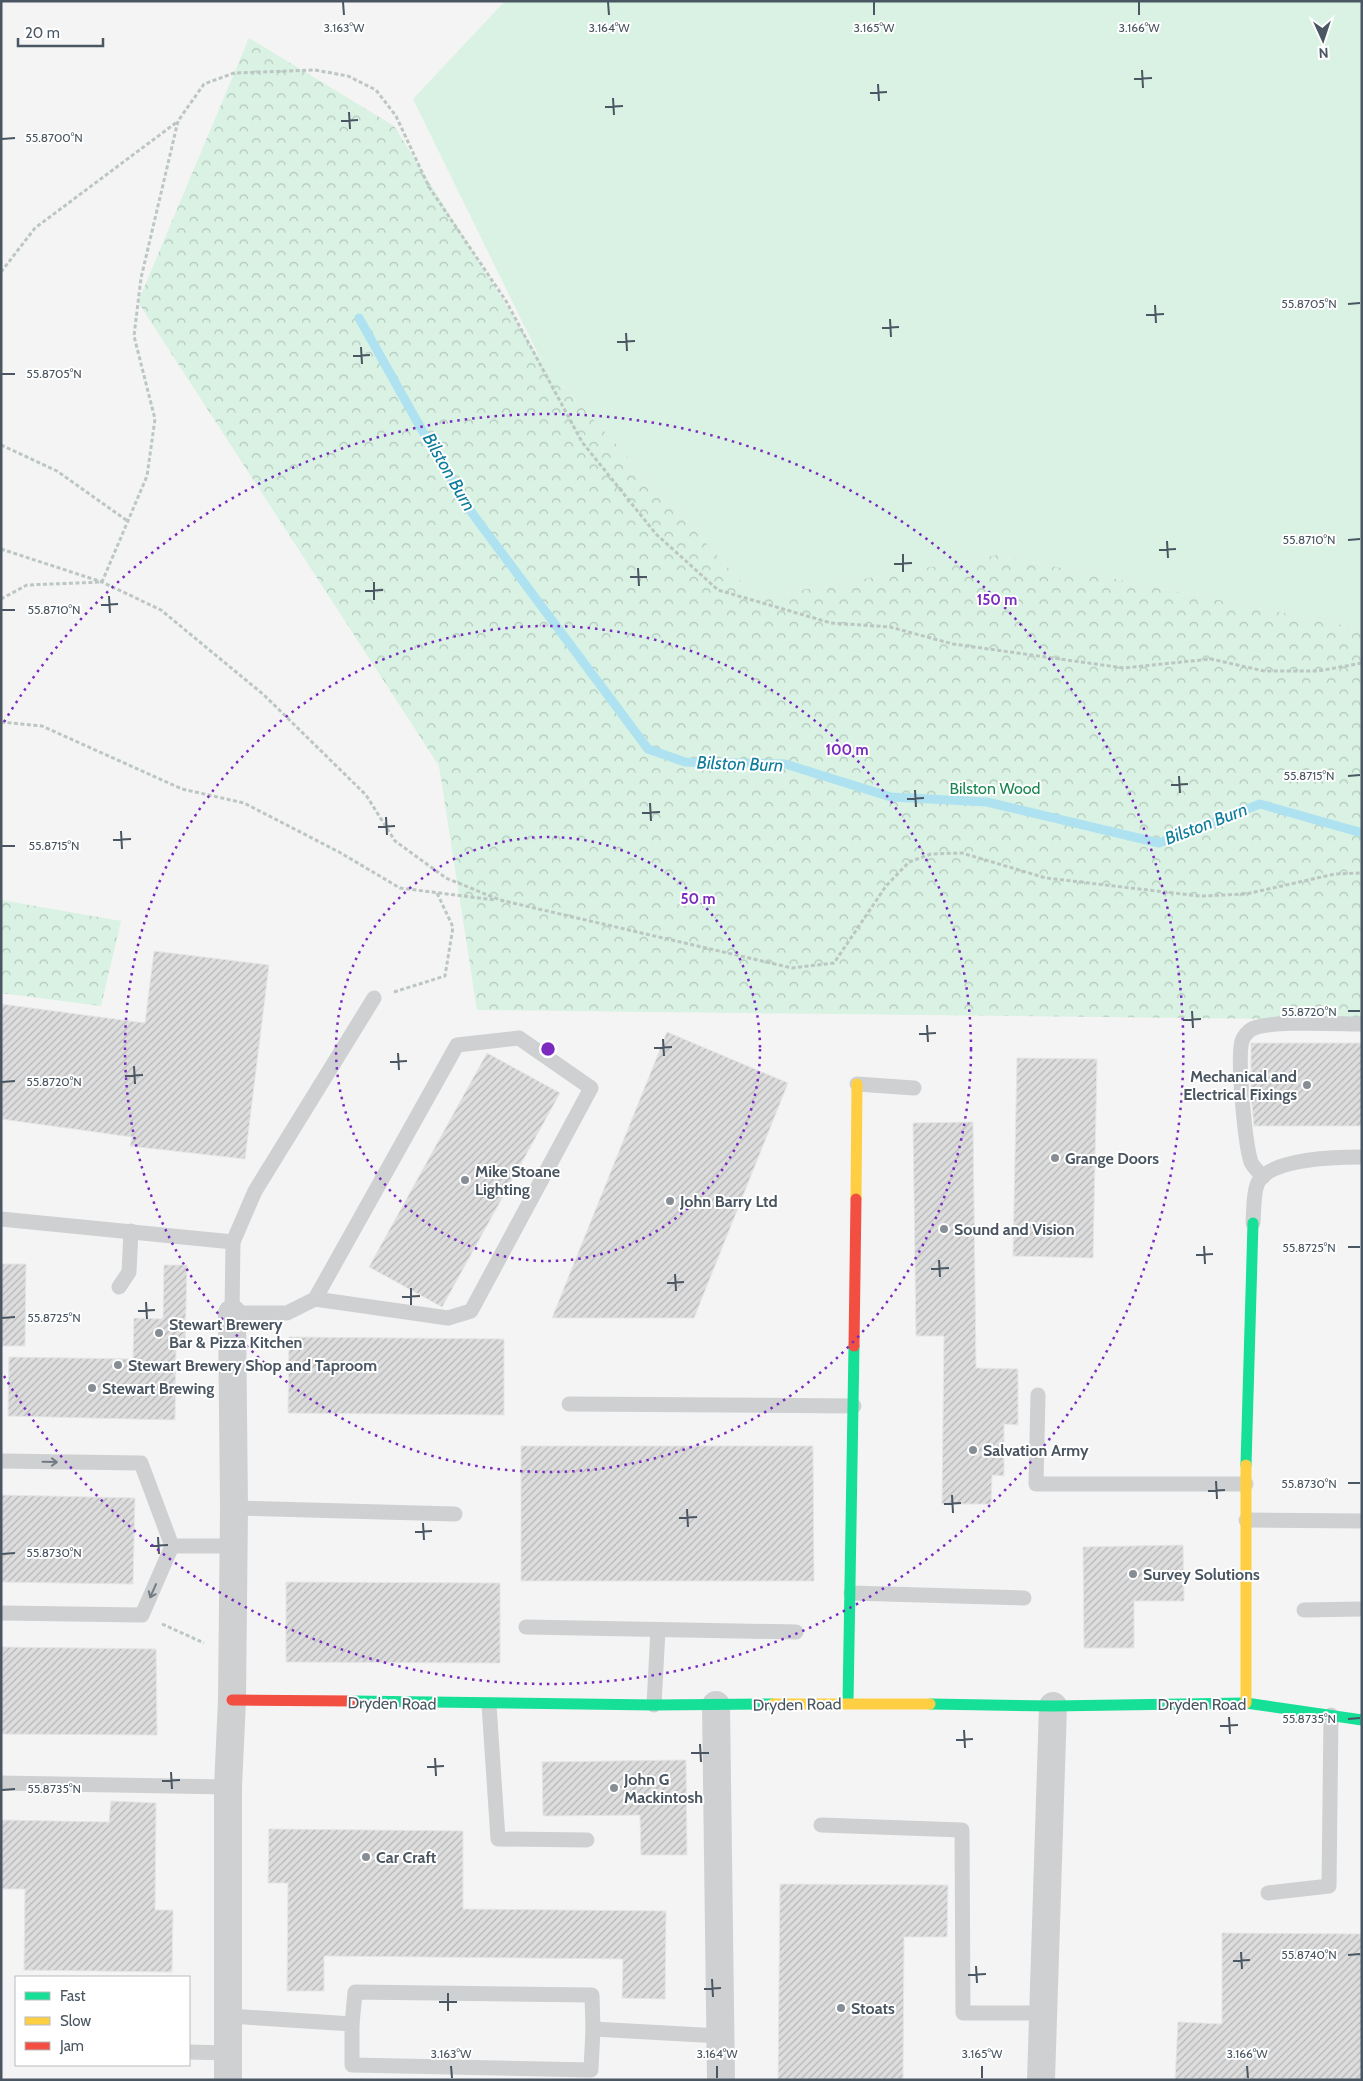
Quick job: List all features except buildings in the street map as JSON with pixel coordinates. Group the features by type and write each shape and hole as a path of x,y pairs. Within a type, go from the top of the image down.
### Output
{"street":[{"path":"848,1703 854,1406 857,1084"},
{"path":"1246,1703 1246,1484 1253,1223"},
{"path":"228,2080 228,1787 232,1700 234,1508 232,1313"},
{"name":"Dryden Road","path":"232,1700 489,1705 716,1706 848,1703 1053,1706 1246,1703 1362,1720"},
{"path":"716,1706 721,2080"},
{"path":"1041,2080 1053,1706"}],"lane":[{"path":"315,1299 448,1318 471,1311 591,1088 519,1038 458,1045 315,1299 287,1313 232,1313 233,1242 255,1191 374,998"},
{"path":"1263,1177 1252,1164 1247,1145 1240,1056 1242,1039 1250,1030 1261,1026 1362,1024"},
{"path":"857,1084 914,1088"},
{"path":"1253,1223 1257,1183 1271,1170 1295,1162 1362,1157"},
{"path":"1,1220 233,1242"},
{"path":"119,1287 129,1272 131,1231"},
{"path":"1038,1395 1036,1484 1246,1484"},
{"path":"569,1404 854,1406"},
{"path":"1,1461 141,1463 172,1546 142,1615 1,1613"},
{"path":"234,1508 455,1514"},
{"path":"1246,1520 1362,1520"},
{"path":"172,1546 233,1546"},
{"path":"851,1593 1024,1598"},
{"path":"1304,1610 1362,1609"},
{"path":"526,1627 796,1632"},
{"path":"654,1705 658,1630"},
{"path":"489,1705 498,1838 587,1840"},
{"path":"1268,1894 1329,1886 1332,1715"},
{"path":"1,1783 228,1787"},
{"path":"821,1825 962,1830 963,2013 1043,2013"},
{"path":"355,1992 592,1996 593,2029 591,2070 352,2065 352,2024 355,1992"},
{"path":"229,2016 352,2024"},
{"path":"593,2029 720,2036"},
{"path":"190,2052 228,2053"}],"path":[{"path":"1,272 35,228 178,121 204,84 234,73 315,70 348,76 376,90 396,116 429,187 506,301 582,442 656,534 718,590 831,622 890,627 953,644 1124,668 1211,659 1264,671 1318,671 1362,663"},
{"path":"102,582 147,476 155,419 134,336 141,278 178,121"},
{"path":"1,445 57,471 129,522"},
{"path":"1,549 102,582 161,610 264,695 366,796 395,841 446,878 500,900"},
{"path":"1,599 27,585 102,582"},
{"path":"1,722 42,726 182,789 244,803 339,852 400,888 500,900 792,968 834,963 886,886 909,862 931,854 962,853 1046,878 1200,896 1246,894 1335,874 1362,873"},
{"path":"374,998 445,976 453,927 436,892"},
{"path":"142,1615 232,1656"}],"green space":[{"path":"505,1 1362,1 1362,629 997,555 756,598 543,364 413,99"},
{"name":"Bilston Wood","path":"249,38 394,126 543,364 756,598 997,555 1362,629 1362,1020 477,1010 439,766 138,302"},
{"path":"1,900 121,921 101,1006 1,993"}],"waterway":[{"name":"Bilston Burn","path":"359,318 423,432 472,513 648,749 685,762 785,764 891,797 987,802 1159,843 1260,804 1362,833"}],"traffic: fast":[{"path":"1246,1465 1253,1223"},
{"path":"848,1703 854,1346"},
{"path":"352,1701 654,1705 773,1704"},
{"path":"930,1704 1053,1706 1246,1703 1362,1720"}],"traffic: slow":[{"path":"856,1199 857,1084"},
{"path":"1246,1465 1246,1703"},
{"path":"773,1704 930,1704"}],"traffic: jam":[{"path":"854,1346 856,1199"},
{"path":"232,1700 352,1701"}],"place":[{"name":"Mechanical and Electrical Fixings","path":"1307,1085"},
{"name":"Grange Doors","path":"1055,1158"},
{"name":"Mike Stoane Lighting","path":"465,1180"},
{"name":"John Barry Ltd","path":"670,1201"},
{"name":"Sound and Vision","path":"944,1229"},
{"name":"Stewart Brewery Bar & Pizza Kitchen","path":"159,1333"},
{"name":"Stewart Brewery Shop and Taproom","path":"118,1365"},
{"name":"Stewart Brewing","path":"92,1388"},
{"name":"Salvation Army","path":"973,1450"},
{"name":"Survey Solutions","path":"1133,1574"},
{"name":"John G Mackintosh","path":"614,1788"},
{"name":"Car Craft","path":"366,1857"},
{"name":"Stoats","path":"841,2008"}]}
